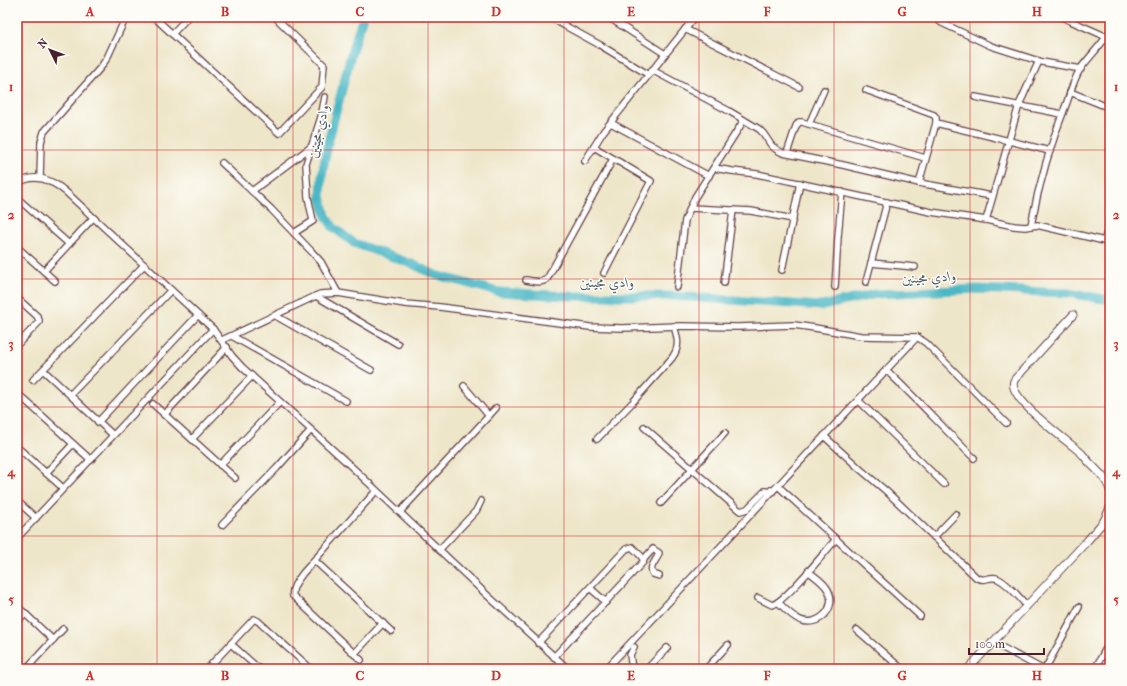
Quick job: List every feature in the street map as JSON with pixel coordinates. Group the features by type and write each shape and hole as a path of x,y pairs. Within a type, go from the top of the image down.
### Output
{"street":[{"path":"40,178 40,142 44,132 101,67 107,58 126,17"},
{"path":"154,17 279,133 322,87 324,65 275,17"},
{"path":"172,34 188,17"},
{"path":"549,17 650,73 744,120 763,132 770,145 775,149 787,154 843,165 919,183 992,196"},
{"path":"608,17 665,54"},
{"path":"584,161 611,122 694,17"},
{"path":"939,17 939,21 942,23 991,46 1039,61 1081,68"},
{"path":"1031,225 1035,201 1070,92 1081,68 1108,35 1062,17"},
{"path":"685,28 799,88"},
{"path":"986,220 1019,105 1039,61"},
{"path":"809,124 824,90"},
{"path":"866,90 931,112 936,118 936,123 919,183"},
{"path":"1070,92 1110,108"},
{"path":"294,233 311,222 313,219 308,197 306,164 321,117 325,97"},
{"path":"975,97 1062,114"},
{"path":"677,287 685,220 696,197 744,120"},
{"path":"611,122 641,140 709,176"},
{"path":"787,154 796,126 799,122 802,122 925,158"},
{"path":"936,123 1050,151"},
{"path":"252,190 312,146"},
{"path":"594,147 651,181 604,273"},
{"path":"526,280 544,282 547,280 613,159"},
{"path":"222,164 252,190 321,262 338,292"},
{"path":"714,168 757,174 931,212 986,220 1014,226 1025,227 1037,224 1107,240 1110,224"},
{"path":"17,184 26,179 40,178 59,186 213,329 236,361 400,512 538,643 568,669"},
{"path":"782,270 800,183"},
{"path":"835,287 842,192"},
{"path":"17,198 69,244"},
{"path":"866,282 887,202"},
{"path":"690,208 751,211 793,218"},
{"path":"724,283 733,210"},
{"path":"44,271 94,218"},
{"path":"17,247 55,281"},
{"path":"871,263 915,267"},
{"path":"33,380 144,265"},
{"path":"70,395 171,290"},
{"path":"222,340 276,316 320,294 338,292 405,304 590,326 622,328 674,326 794,326 861,336 917,337 926,343 1006,423"},
{"path":"316,296 398,344"},
{"path":"17,298 37,316 39,320 39,322 17,345"},
{"path":"1073,314 1017,376 1012,382 1012,386 1016,394 1028,407 1080,452 1103,477 1110,490"},
{"path":"98,422 198,315"},
{"path":"276,316 371,370"},
{"path":"597,439 632,403 677,351 678,345 674,326"},
{"path":"17,538 213,329"},
{"path":"232,336 346,401"},
{"path":"606,669 917,337"},
{"path":"164,414 227,347"},
{"path":"43,370 113,435"},
{"path":"886,370 923,405 945,430 974,458"},
{"path":"192,439 252,376"},
{"path":"464,386 489,416"},
{"path":"18,396 90,460"},
{"path":"858,400 944,484"},
{"path":"220,465 280,402"},
{"path":"153,404 235,478"},
{"path":"400,512 496,408"},
{"path":"644,427 735,508 742,512 747,509 765,490 769,492 771,490 773,492"},
{"path":"222,525 311,430"},
{"path":"661,503 725,433"},
{"path":"824,436 886,491 977,578 982,580 997,578 1006,584 1027,606"},
{"path":"46,473 73,444"},
{"path":"17,446 63,488"},
{"path":"778,486 920,616"},
{"path":"361,660 292,595 298,580 314,560 376,491"},
{"path":"17,501 36,518"},
{"path":"439,550 476,511 481,501"},
{"path":"972,668 992,642 1027,606 1104,521 1110,508"},
{"path":"934,538 956,514"},
{"path":"758,598 772,605 778,602 836,539"},
{"path":"538,643 628,548 632,547 644,558"},
{"path":"554,657 643,562 644,558 653,549 657,551 658,556 652,565 651,570 653,574 659,576"},
{"path":"314,560 391,631"},
{"path":"778,602 791,615 801,621 811,622 819,620 825,616 829,608 830,592 826,586 808,571"},
{"path":"590,588 606,602"},
{"path":"17,606 52,640"},
{"path":"992,642 1031,666 1044,669 1079,607"},
{"path":"17,622 25,613"},
{"path":"207,669 254,619 311,669"},
{"path":"354,654 383,623"},
{"path":"26,669 63,629"},
{"path":"857,630 902,669"},
{"path":"1095,669 1110,641"},
{"path":"231,644 259,669"},
{"path":"706,669 728,645"},
{"path":"632,669 630,655 634,647"},
{"path":"647,669 667,648"}],"waterway":[{"name":"وادي مجينين","path":"363,17 353,47 328,143 322,175 321,196 326,216 333,227 354,243 412,264 436,275 499,292 567,296 671,296 822,306 876,294 976,289 1068,293 1110,300"}]}
